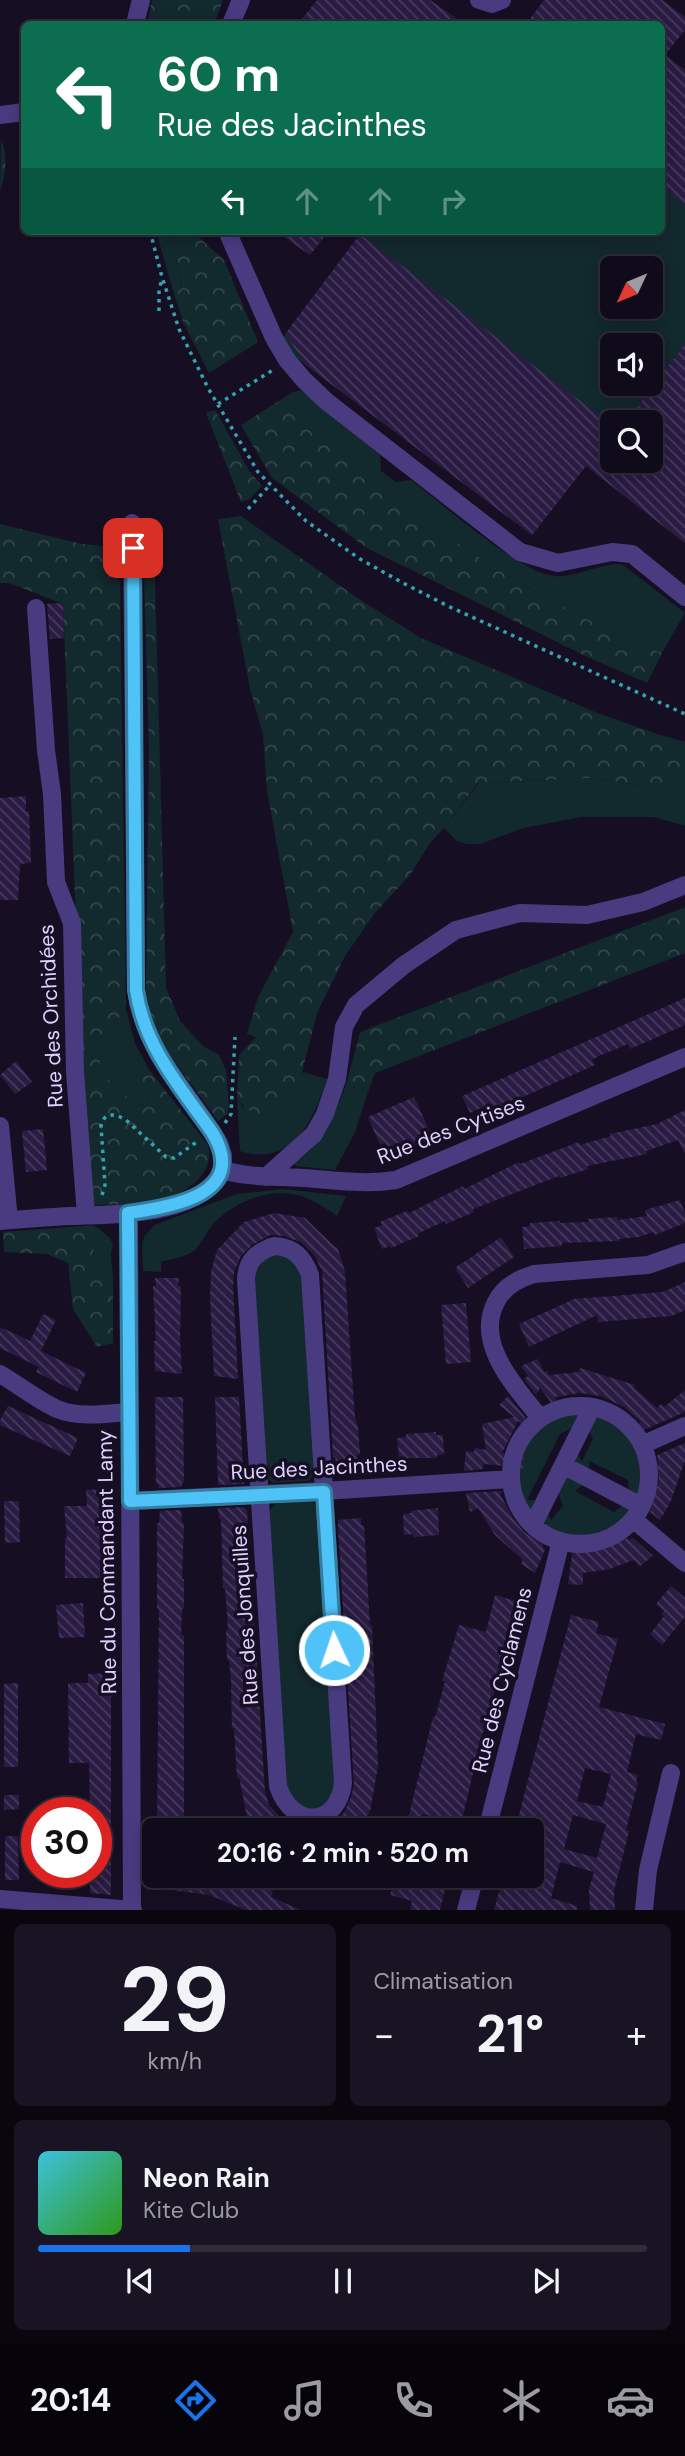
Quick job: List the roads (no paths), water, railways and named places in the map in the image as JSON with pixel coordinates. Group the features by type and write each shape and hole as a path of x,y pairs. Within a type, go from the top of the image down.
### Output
{"street":[{"path":"136,21 141,0"},
{"path":"231,21 241,0"},
{"path":"479,0 492,4 502,0"},
{"path":"0,115 21,112"},
{"path":"229,235 274,338 287,360 326,401 520,552 558,563 612,552 632,554 685,597"},
{"path":"0,1126 5,1220 85,1208 128,1213 163,1208 183,1202 209,1187 223,1170 223,1155 212,1132 153,1047 139,1009 136,990 132,523"},
{"name":"Rue des Orchidées","path":"36,608 46,750 52,794 56,882 72,923 75,1072 85,1208"},
{"path":"266,1177 300,1148 320,1124 337,1079 344,1027 356,1005 404,965 456,930 520,914 587,915 643,902 685,886"},
{"name":"Rue des Cytises","path":"223,1170 249,1176 306,1178 355,1184 396,1180 685,1057"},
{"name":"Rue du Commandant Lamy","path":"128,1213 133,1910"},
{"name":"Rue des Jonquilles","path":"274,1246 295,1251 310,1275 324,1492 342,1783 341,1793 329,1811 311,1818 299,1816 290,1810 278,1786 247,1269 255,1255 274,1246"},
{"path":"540,1418 493,1348 489,1333 490,1318 499,1295 521,1278 534,1274 648,1265 685,1251"},
{"path":"0,1374 56,1408 69,1412 84,1415 129,1412"},
{"path":"533,1525 592,1406"},
{"path":"592,1406 616,1416 626,1424 642,1445 649,1476 647,1491 637,1513 608,1538 577,1544 546,1535 533,1525 517,1504 511,1479 511,1465 521,1438 540,1418 565,1407 592,1406"},
{"path":"642,1445 685,1426"},
{"path":"563,1465 637,1513 685,1563"},
{"name":"Rue des Jacinthes","path":"130,1501 324,1492 511,1479"},
{"name":"Rue des Cyclamens","path":"490,1818 561,1541"},
{"path":"644,1910 648,1870 671,1773"},
{"path":"466,1910 472,1888"},
{"path":"0,1899 39,1906 133,1910"}]}
